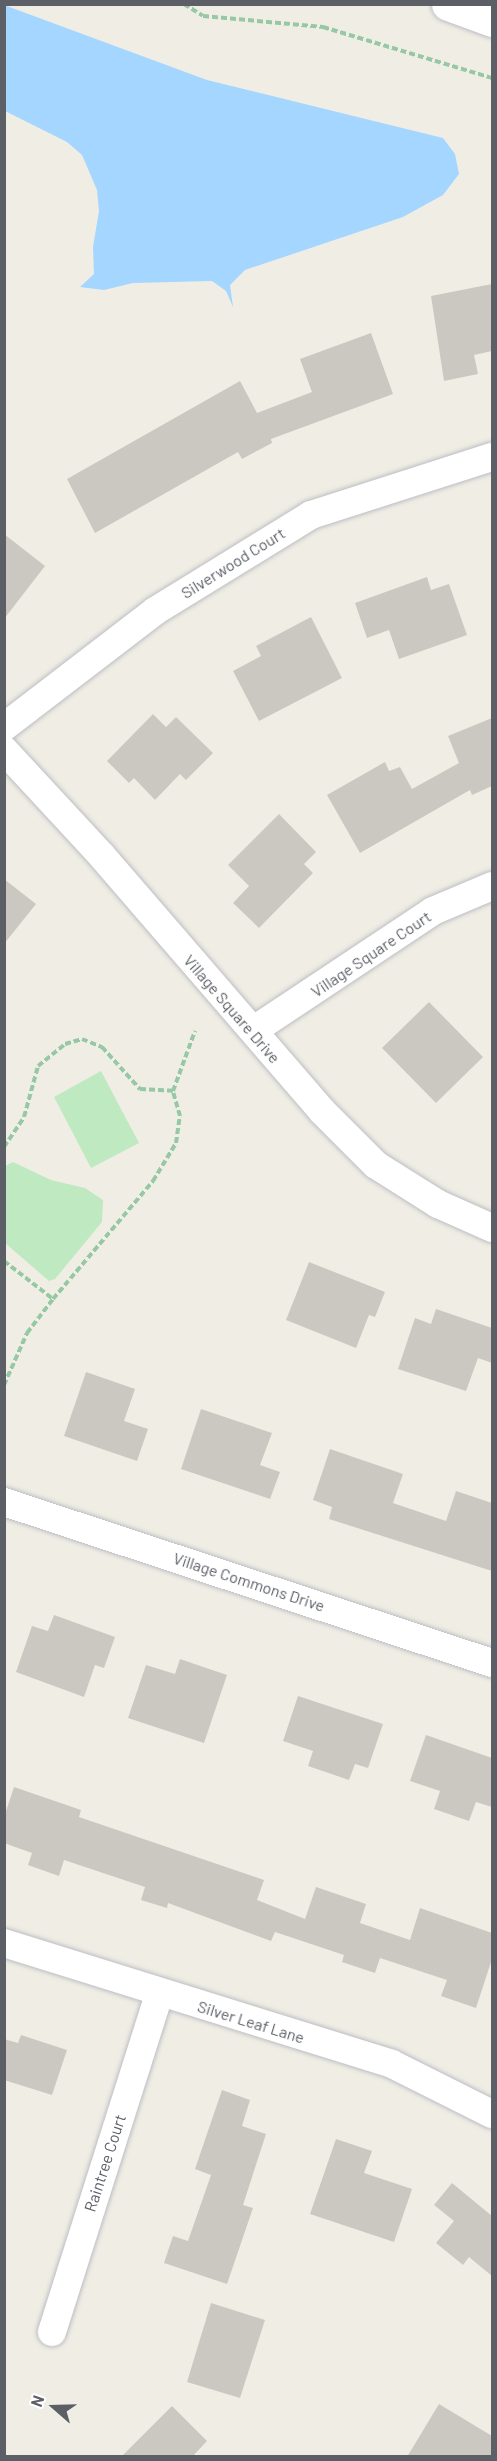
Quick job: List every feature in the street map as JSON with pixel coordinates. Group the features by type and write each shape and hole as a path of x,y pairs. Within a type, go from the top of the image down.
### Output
{"street":[{"path":"448,4 492,20"},
{"name":"Silverwood Court","path":"4,727 155,611 311,515 492,457"},
{"name":"Village Square Drive","path":"4,750 254,1030 322,1111 376,1165 438,1204 492,1228"},
{"name":"Village Square Court","path":"254,1030 433,910 492,886"},
{"name":"Village Commons Drive","path":"4,1502 492,1663"},
{"name":"Silver Leaf Lane","path":"4,1943 159,1994 392,2064 492,2114"},
{"name":"Raintree Court","path":"52,2332 159,1994"}],"path":[{"path":"184,4 203,16 323,27 492,78"},
{"path":"4,1385 27,1333 167,1161 180,1116 173,1091 195,1031"},
{"path":"4,1147 24,1117 38,1066 65,1044 82,1039 102,1047 140,1089 173,1091"},
{"path":"4,1261 53,1299"}],"green space":[{"path":"101,1071 139,1143 91,1168 54,1097"},
{"path":"13,1162 51,1180 85,1188 103,1200 102,1222 55,1279 49,1281 5,1243 5,1166"}],"water":[{"path":"4,5 207,80 443,138 455,154 459,174 443,195 403,217 245,270 230,285 233,307 226,291 212,281 133,283 104,290 80,287 94,274 93,247 99,211 97,190 82,155 67,142 5,111"}],"building":[{"path":"492,284 492,351 474,355 478,374 444,381 431,296"},
{"path":"371,333 393,394 271,439 272,443 242,459 238,452 95,533 67,479 240,381 257,413 312,392 300,359"},
{"path":"4,534 45,566 4,619"},
{"path":"427,577 431,590 449,584 467,635 399,659 389,630 367,638 355,603"},
{"path":"311,617 342,678 259,721 233,671 261,656 256,646"},
{"path":"153,714 166,727 176,717 213,753 186,780 180,774 155,800 134,778 129,783 107,761"},
{"path":"492,718 492,786 472,795 470,790 360,853 327,795 385,762 389,771 400,767 412,789 459,763 448,736"},
{"path":"279,814 316,852 304,864 313,873 259,928 233,903 249,886 228,865"},
{"path":"4,879 36,904 4,944"},
{"path":"429,1002 483,1057 436,1103 382,1048"},
{"path":"309,1262 385,1292 375,1317 369,1315 356,1348 286,1320"},
{"path":"436,1309 492,1328 492,1363 478,1358 466,1391 398,1369 415,1318 431,1324"},
{"path":"86,1372 135,1389 124,1421 148,1429 137,1461 64,1436"},
{"path":"201,1409 272,1433 260,1465 280,1472 270,1499 181,1469"},
{"path":"330,1449 403,1474 393,1503 446,1521 456,1491 492,1503 492,1571 329,1519 332,1507 313,1500"},
{"path":"54,1615 115,1637 104,1668 95,1665 84,1697 16,1672 32,1626 48,1631"},
{"path":"180,1659 227,1675 204,1743 128,1718 146,1665 175,1674"},
{"path":"298,1696 383,1724 368,1768 355,1764 349,1780 308,1766 313,1751 283,1741"},
{"path":"426,1735 492,1758 492,1807 476,1802 469,1821 434,1809 440,1791 410,1781"},
{"path":"14,1787 81,1810 79,1817 264,1880 257,1900 305,1919 316,1887 366,1904 360,1923 410,1940 420,1908 492,1933 492,1959 476,2008 441,1996 447,1980 380,1958 375,1973 342,1962 344,1955 275,1932 271,1941 168,1903 167,1908 141,1900 145,1887 64,1860 59,1876 28,1865 32,1853 4,1843 4,1817"},
{"path":"21,2035 67,2050 52,2095 4,2080 4,2039 18,2043"},
{"path":"222,2090 250,2100 242,2126 266,2134 243,2205 253,2208 227,2284 164,2263 173,2236 188,2241 211,2175 195,2169"},
{"path":"336,2139 372,2151 364,2173 412,2189 394,2242 310,2214"},
{"path":"452,2183 492,2216 492,2276 469,2257 463,2265 436,2243 454,2221 434,2205"},
{"path":"211,2303 265,2320 240,2398 187,2382"},
{"path":"439,2404 492,2436 492,2457 407,2457"},
{"path":"172,2406 207,2441 192,2457 121,2457"}]}
